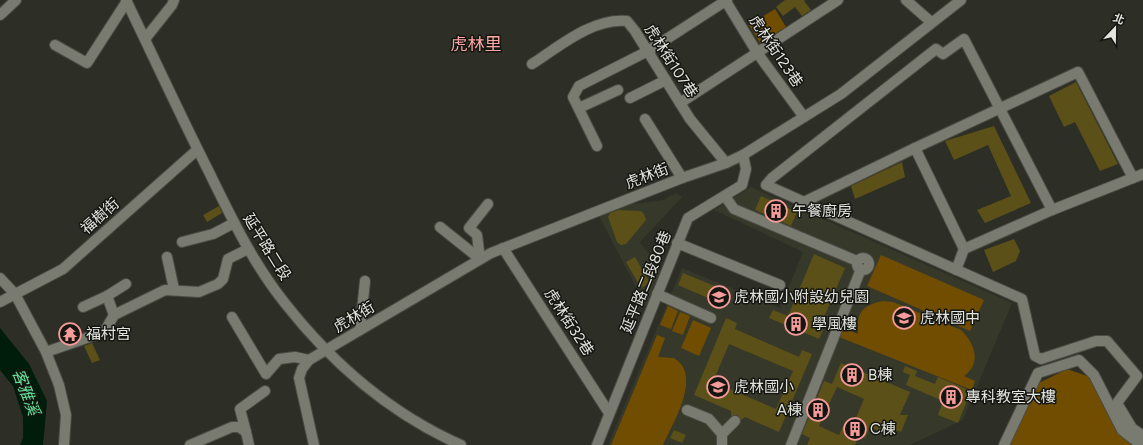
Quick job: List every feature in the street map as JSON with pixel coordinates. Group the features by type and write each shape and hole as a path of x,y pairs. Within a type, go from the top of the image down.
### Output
{"street":[{"path":"0,16 16,0"},
{"path":"597,146 580,108 573,97 579,86 648,51 726,0"},
{"name":"虎林街123巷","path":"726,0 758,54 804,117"},
{"path":"680,103 758,54 838,0"},
{"path":"906,0 931,22"},
{"name":"虎林街","path":"309,360 480,259 503,248 682,178 726,163 743,155 841,94 961,0"},
{"path":"55,45 87,63 126,1"},
{"name":"延平路二段","path":"126,1 234,223 248,248 284,302 326,351 382,400 422,426 461,445"},
{"path":"144,39 173,3"},
{"name":"虎林街107巷","path":"532,64 583,31 614,20 627,21 648,51 690,119 726,163"},
{"path":"1052,210 964,39 943,54 936,49 772,178 766,185 1022,299 1035,356 1041,359 1096,341 1107,341 1137,376 1117,403 1132,428 1143,436"},
{"path":"804,202 915,148 1078,72 1133,178"},
{"path":"630,98 666,80"},
{"path":"580,108 618,90"},
{"path":"645,119 682,178"},
{"path":"915,148 964,249"},
{"name":"福樹街","path":"0,302 63,268 198,150"},
{"name":"延平路二段80巷","path":"596,445 688,218 742,185 746,169 743,155"},
{"path":"956,270 964,249 1052,210 1143,174"},
{"path":"724,196 734,209 859,265 791,445"},
{"path":"480,259 476,235 469,228 488,204"},
{"path":"182,242 213,234 234,223"},
{"path":"440,227 480,259"},
{"path":"677,243 780,285"},
{"path":"46,352 98,334 106,329 114,315 165,290 174,289 199,292 218,284 222,279 228,259 248,248"},
{"name":"虎林街32巷","path":"503,248 609,413"},
{"path":"167,257 174,289"},
{"path":"0,278 15,294 46,352 59,385 66,415 64,445"},
{"path":"360,330 365,281"},
{"path":"83,307 107,296 126,284"},
{"path":"657,294 711,318"},
{"path":"107,296 114,315"},
{"path":"232,317 266,374 279,359 295,357 309,360 302,369 299,378 314,445"},
{"path":"1004,445 1038,373 1079,360 1094,375 1122,430 1141,445"},
{"path":"249,445 240,409 265,391"},
{"path":"687,410 709,419 722,434 722,445"},
{"path":"722,434 734,421"},
{"path":"190,445 232,428 239,427 246,432"}],"shaded area":[{"path":"775,9 786,27 760,43 749,25"},
{"name":"虎林國中","path":"751,187 1012,303 963,420 910,445 608,445 682,268 780,308 803,252 714,210"},
{"path":"676,193 682,197 640,242 662,273 646,306 599,216 624,205 663,200"},
{"path":"881,255 984,300 970,331 867,286"},
{"path":"883,301 893,302 961,330 966,335 973,347 975,360 970,371 964,376 975,381 972,390 839,337 843,328 858,334 859,315 862,311 870,305"},
{"path":"668,306 678,311 671,329 660,325"},
{"path":"680,312 690,316 683,335 672,331"},
{"path":"693,320 711,328 699,356 681,348"},
{"path":"657,335 665,338 658,357 674,358 684,369 686,387 676,418 663,445 611,445"},
{"path":"1067,369 1093,378 1136,445 1010,445 1035,385"}],"water":[{"name":"客雅溪","path":"0,328 29,364 47,401 43,445 20,445 23,438 23,417 13,386 0,370"}],"building":[{"path":"785,0 805,0 804,1 811,10 802,16 795,7 783,16 776,7"},
{"path":"1076,82 1118,164 1100,171 1075,122 1064,127 1049,96"},
{"path":"994,126 1031,203 985,223 977,210 1011,196 988,145 954,160 945,141"},
{"path":"902,162 905,177 855,199 851,186"},
{"name":"午餐廚房","path":"761,196 797,212 791,226 755,210"},
{"path":"219,206 222,213 207,222 203,215"},
{"path":"619,210 641,211 646,220 626,244 621,245 617,242 608,217 610,213"},
{"path":"1014,239 1020,251 1016,261 993,272 984,250"},
{"path":"814,254 845,268 819,329 823,330 819,339 769,318 773,310 788,316"},
{"path":"635,257 650,283 641,288 626,262"},
{"path":"683,273 729,292 724,305 678,285"},
{"path":"726,318 737,323 735,329 799,357 802,350 812,354 779,432 745,417 741,420 737,415 731,416 731,411 694,395","holes":["729,344 793,371 776,409 713,382"]},
{"path":"92,343 100,360 92,363 84,346"},
{"path":"841,363 910,392 900,415 908,415 901,432 882,425 879,431 870,427 865,438 859,435 855,445 807,445 810,438 802,434 824,381 832,384","holes":["837,387 864,399 852,427 844,424 839,435 819,426"]},
{"name":"專科教室大樓","path":"905,366 917,371 915,376 935,384 938,377 971,391 958,423 938,415 943,401 906,385 910,375 903,372"},
{"path":"674,430 686,435 682,443 670,438"}],"place":[{"name":"午餐廚房","path":"776,211"},
{"name":"虎林國小附設幼兒園","path":"719,297"},
{"name":"虎林國中","path":"904,318"},
{"name":"學風樓","path":"796,324"},
{"name":"福村宮","path":"70,334"},
{"name":"B棟","path":"852,375"},
{"name":"虎林國小","path":"718,387"},
{"name":"專科教室大樓","path":"951,397"},
{"name":"A棟","path":"818,410"},
{"name":"C棟","path":"855,429"}],"district":[{"name":"虎林里","path":"476,44"}]}
